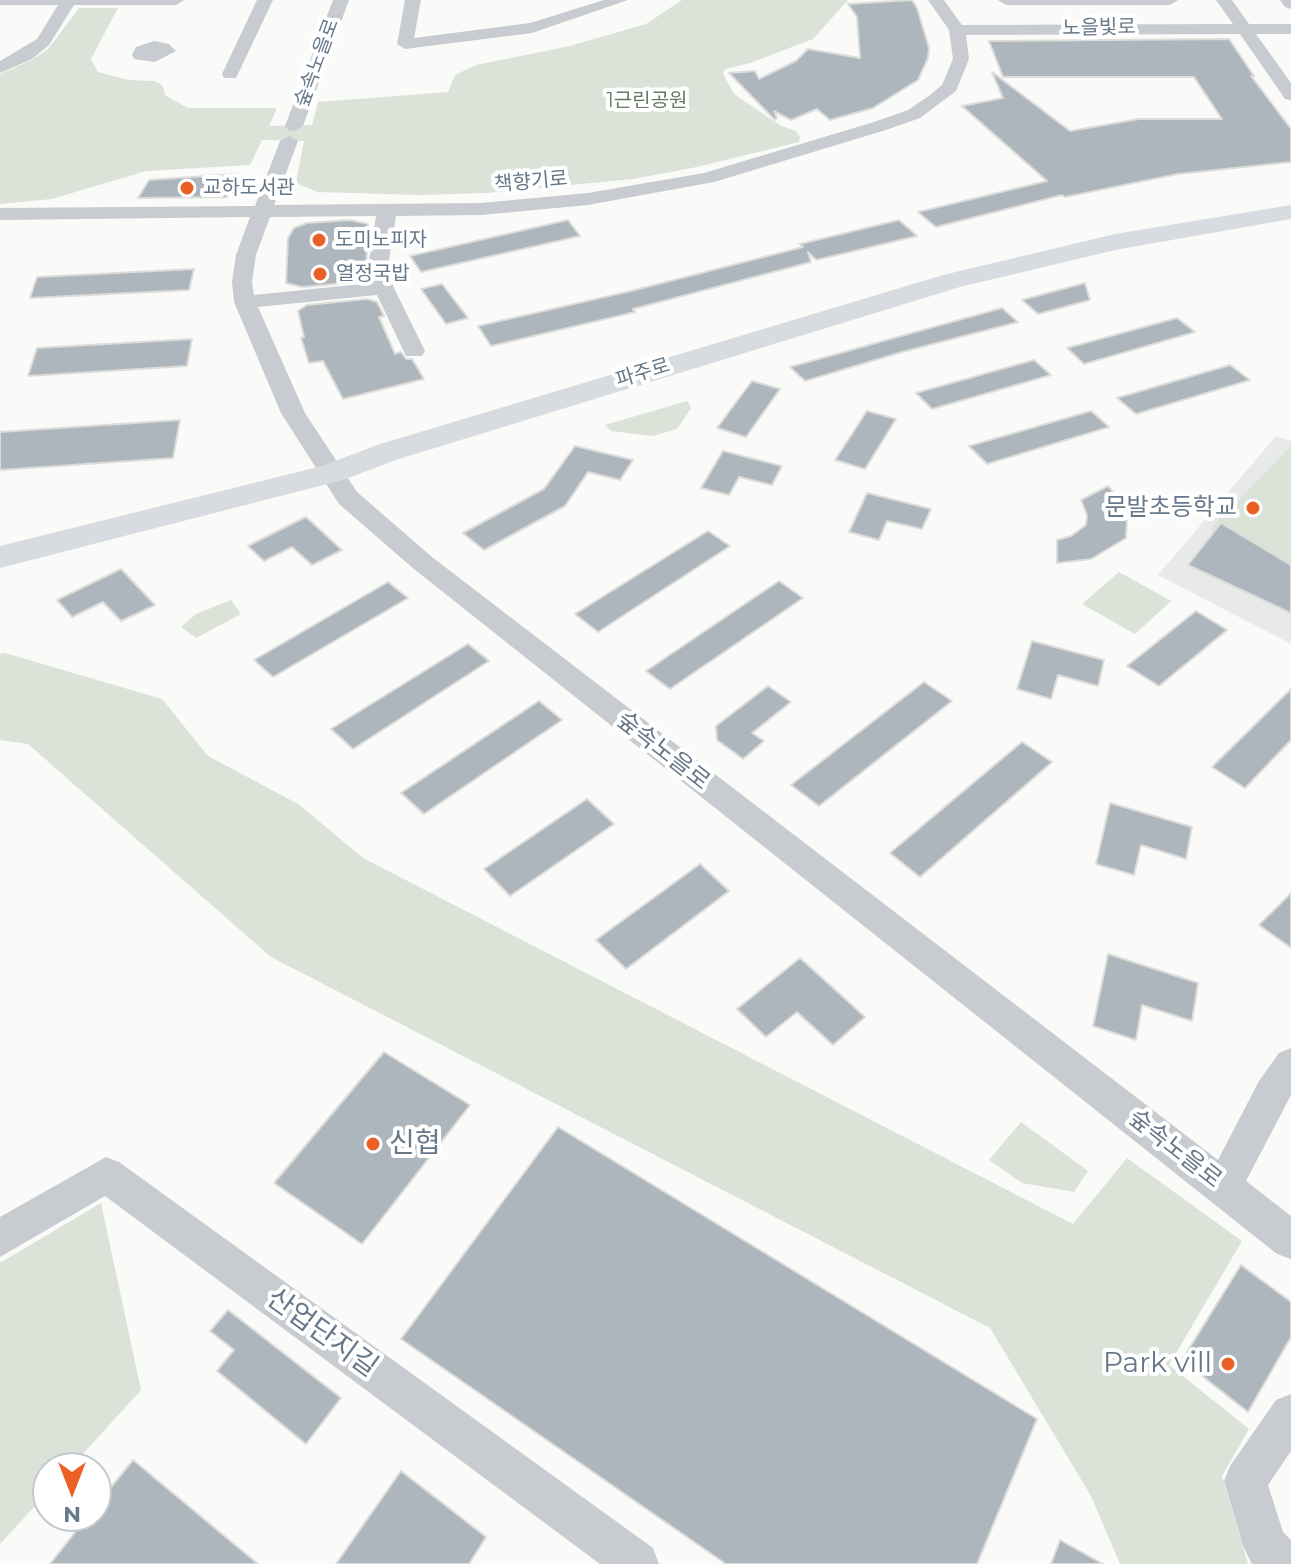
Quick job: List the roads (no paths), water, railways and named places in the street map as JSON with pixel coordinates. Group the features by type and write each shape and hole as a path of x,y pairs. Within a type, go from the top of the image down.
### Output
{"main road":[{"name":"파주로","path":"0,557 327,463 685,337 853,290 1091,232 1291,199"},
{"name":"파주로","path":"0,536 433,438 952,281 1115,242 1291,212"}],"street":[{"path":"0,0 173,4"},
{"path":"0,68 43,42 69,0"},
{"path":"230,74 265,0"},
{"name":"숲속노을로","path":"341,0 246,255 242,282 245,302 293,413 348,498 423,563 1291,1240"},
{"path":"401,0 414,0 405,44 532,28 620,0"},
{"path":"936,0 957,30"},
{"path":"1006,0 1170,0"},
{"path":"1224,0 1291,95"},
{"path":"1086,1 1099,28"},
{"name":"노을빛로","path":"957,30 1291,29"},
{"name":"책향기로","path":"0,214 481,209 588,199 707,178 914,114 950,87 961,59 957,30"},
{"path":"14,42 43,42"},
{"path":"387,210 378,267 384,288 414,351"},
{"path":"245,302 384,288"},
{"path":"1223,1187 1285,1088"},
{"name":"산업단지길","path":"0,1238 106,1175 637,1564"},
{"path":"1285,1564 1265,1546 1245,1481 1289,1421"}],"place":[{"name":"교하도서관","path":"187,188"},
{"name":"도미노피자","path":"319,240"},
{"name":"열정국밥","path":"320,274"},
{"name":"문발초등학교","path":"1253,508"},
{"name":"신협","path":"373,1144"},
{"name":"Park vill","path":"1228,1364"}],"park label":[{"name":"1근린공원","path":"647,101"}]}
